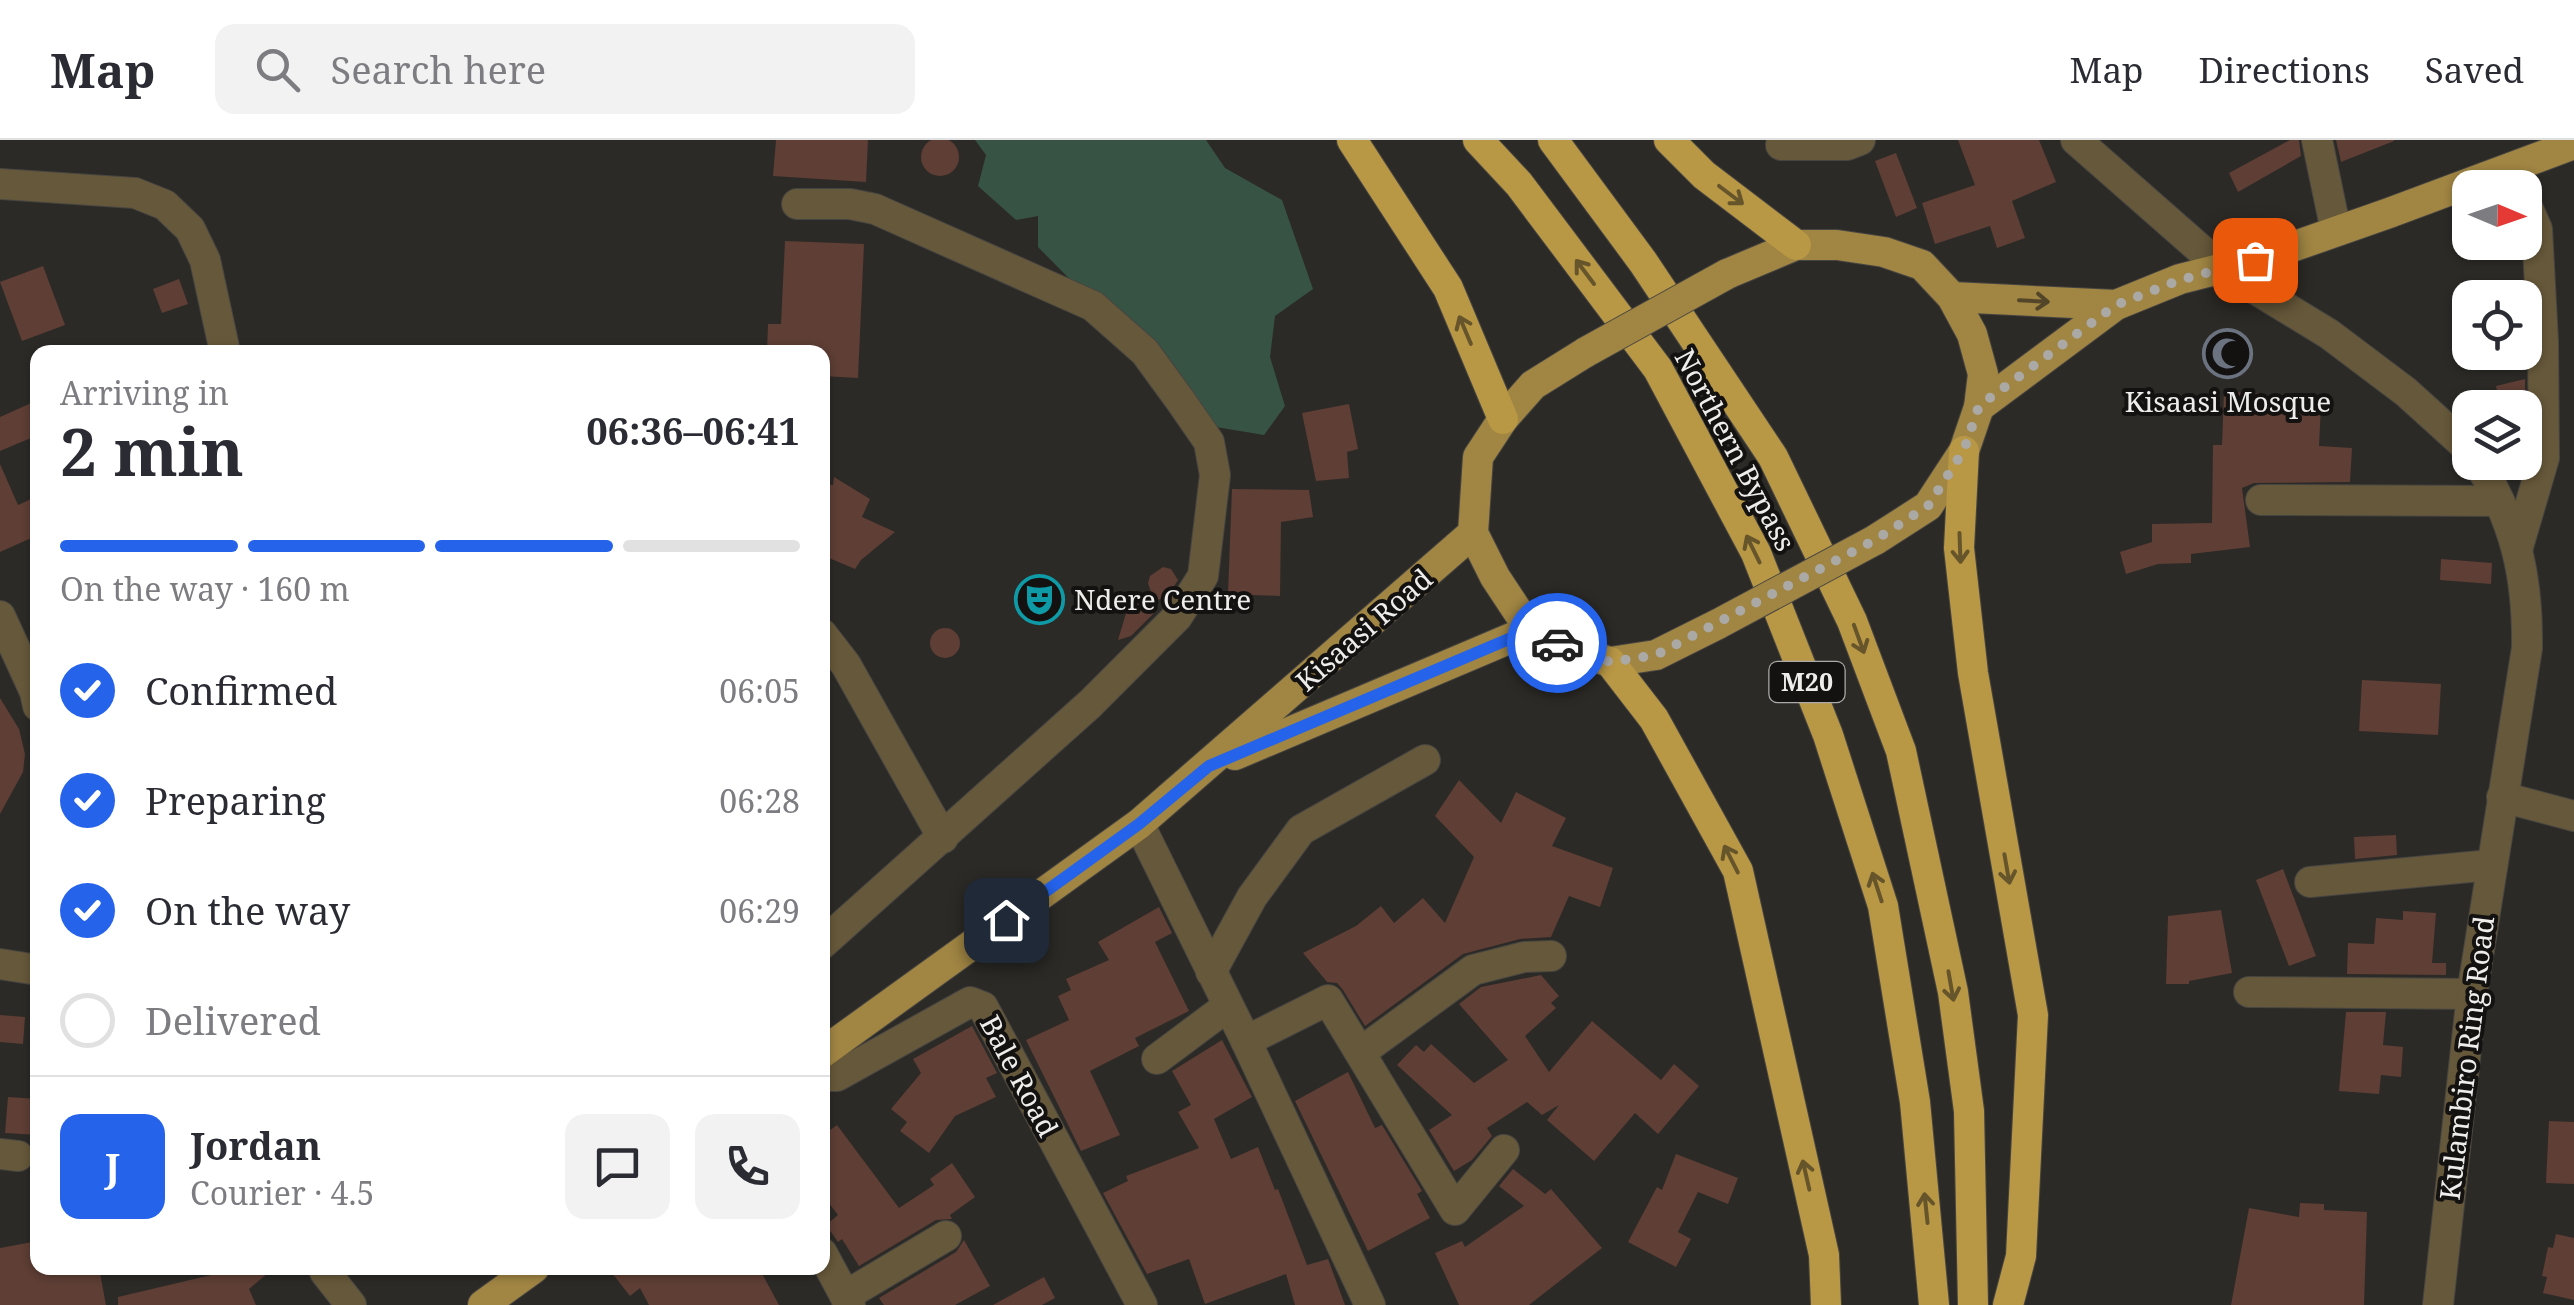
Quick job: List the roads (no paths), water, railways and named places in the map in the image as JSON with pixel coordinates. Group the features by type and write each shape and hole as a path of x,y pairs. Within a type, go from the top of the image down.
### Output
{"highway":[{"path":"1352,140 1448,288 1503,420"},
{"name":"Northern Bypass","path":"1478,140 1520,184 1658,370 1756,553 1821,717 1883,906 1915,1102 1934,1305"},
{"name":"Northern Bypass","path":"1553,140 1643,262 1773,458 1852,621 1901,750 1956,1012 1968,1110 1973,1305"},
{"path":"1670,140 1704,175 1796,245"},
{"path":"1964,450 1959,548 1973,673 2033,1015 2021,1256 2008,1305"},
{"path":"1610,662 1654,720 1738,871 1824,1255 1826,1305"}],"main road":[{"path":"2528,170 2574,144"},
{"path":"1979,406 2116,305 2180,280 2224,270 2452,196"},
{"path":"1837,244 1884,252 1922,265 1952,297 1972,334 1982,374 1979,406 1964,450 1928,506 1875,540 1656,655 1610,662 1530,630 1495,577 1473,533 1478,457 1503,420 1533,385 1586,352 1727,274 1796,245 1837,244"},
{"path":"1952,297 2116,305"},
{"name":"Kisaasi Road","path":"830,1047 1139,824 1473,533"},
{"name":"Kisaasi Road","path":"1209,766 1530,630"},
{"path":"483,1305 524,1275"}],"street":[{"path":"1781,144 1847,145 1860,140"},
{"path":"2076,140 2224,270 2329,334 2406,392 2452,434"},
{"path":"2318,140 2336,231"},
{"path":"0,184 135,193 165,205 190,229 205,260 223,345"},
{"path":"797,204 850,204 875,209 1092,306 1145,352 1209,442 1215,474 1203,576 1176,617 1090,704 830,937"},
{"path":"2517,550 2544,458 2544,340 2539,260"},
{"name":"Kulambiro Ring Road","path":"2438,1305 2472,994 2526,648 2528,596 2517,550 2488,480"},
{"path":"2261,500 2500,501"},
{"path":"0,616 30,681"},
{"path":"830,644 846,665 943,838"},
{"path":"1211,972 1252,897 1301,830 1425,760"},
{"path":"2501,804 2574,816"},
{"path":"1139,824 1370,1305"},
{"path":"2310,882 2492,865"},
{"path":"1361,1052 1473,970 1524,957 1551,956"},
{"path":"0,964 30,969"},
{"path":"2249,992 2472,994"},
{"path":"1246,1041 1328,1000 1455,1210 1504,1150"},
{"name":"Bale Road","path":"830,1076 837,1076 970,1002 977,1002 1142,1305"},
{"path":"1157,1059 1228,1006"},
{"path":"830,1267 848,1300 946,1236"},
{"path":"327,1275 351,1305"}],"place":[{"name":"Kisaasi Mosque","path":"2228,354"},
{"name":"Ndere Centre","path":"1039,600"}]}
